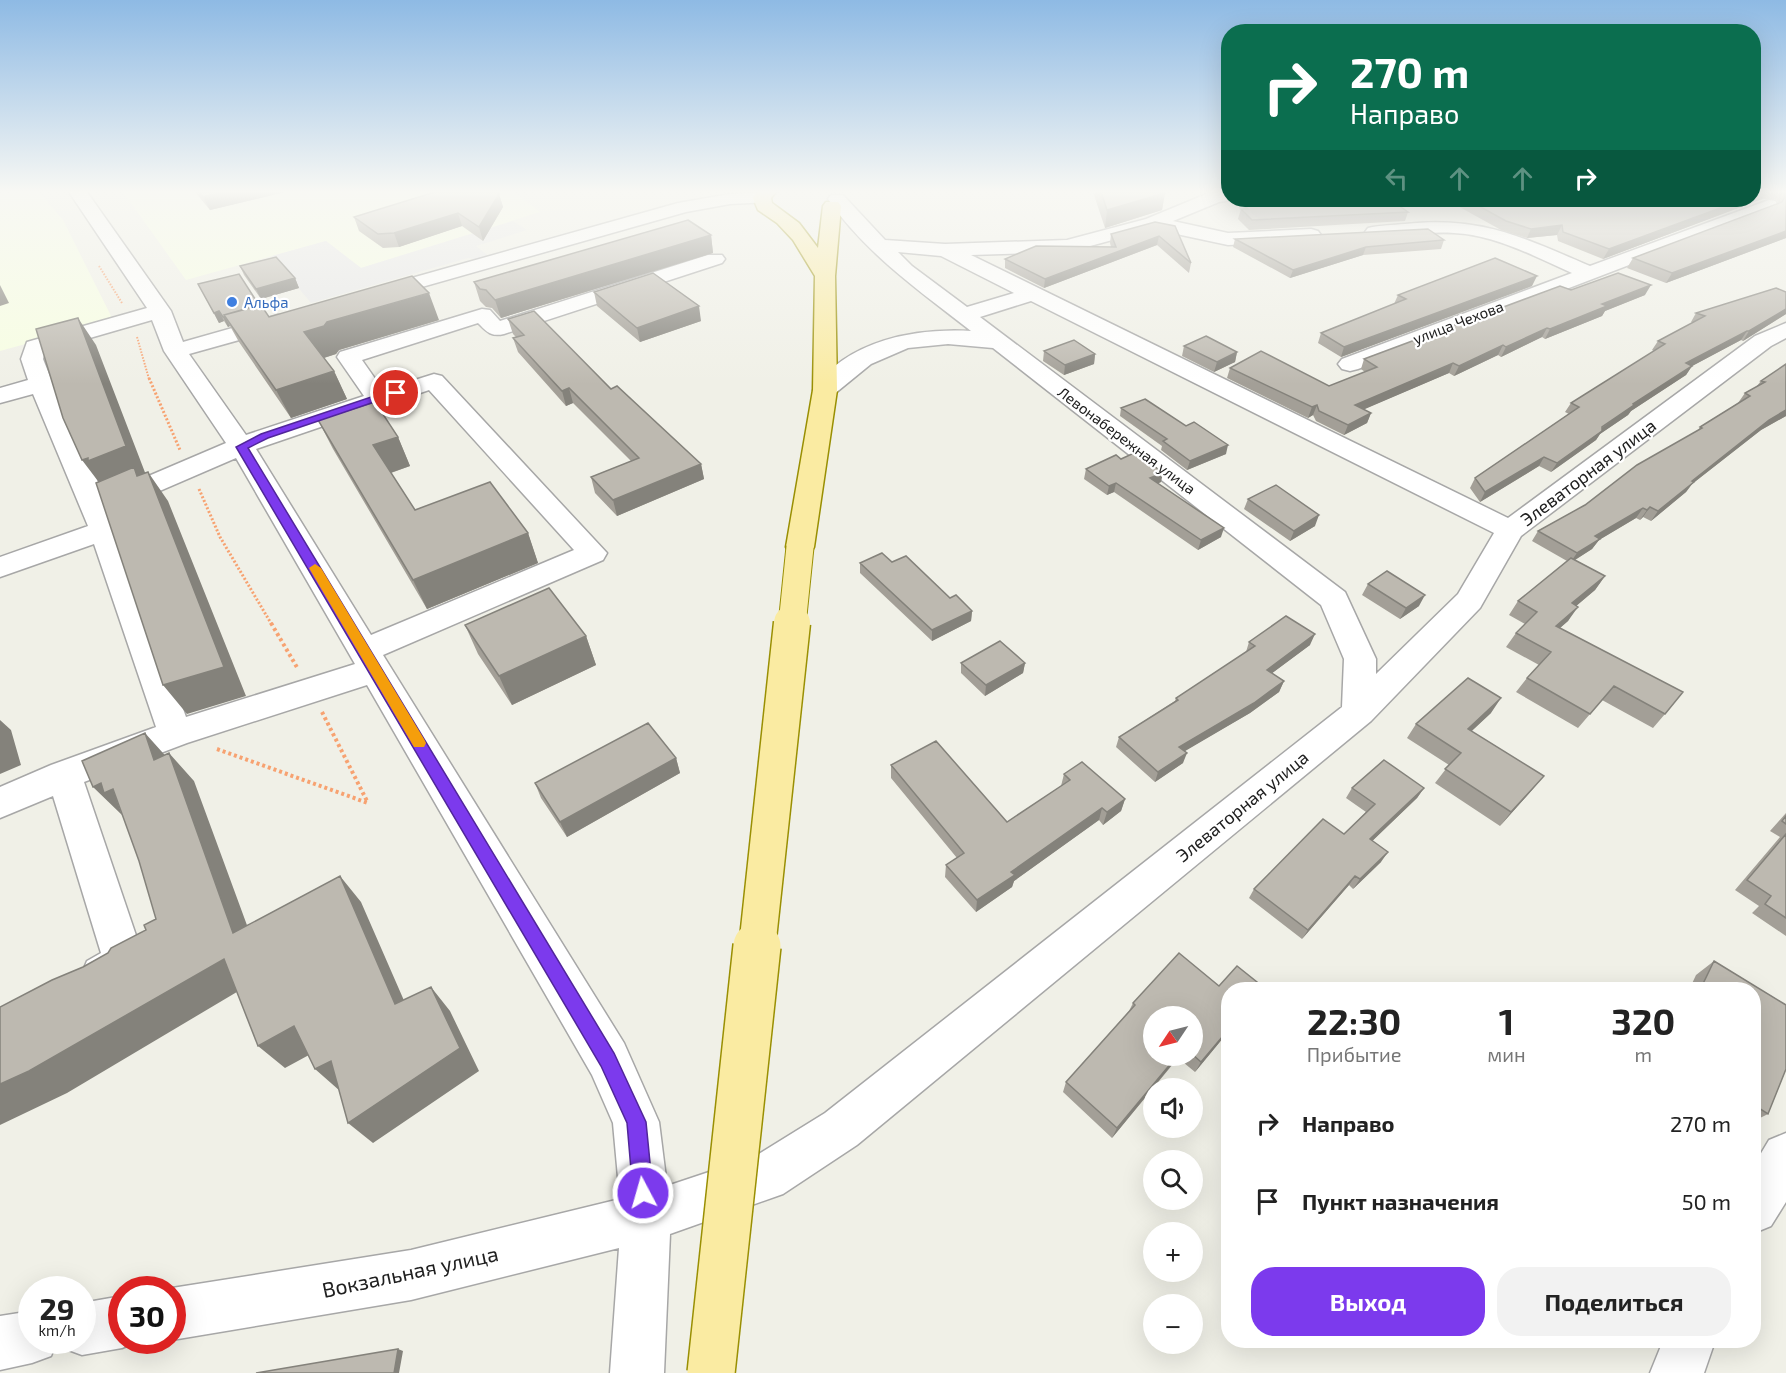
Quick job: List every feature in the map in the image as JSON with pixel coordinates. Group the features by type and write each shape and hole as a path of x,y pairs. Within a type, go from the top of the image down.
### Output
{"main road":[{"path":"814,256 825,276"},
{"path":"711,1373 800,547 825,390 825,256"}],"street":[{"path":"121,256 146,315 176,351 242,447 608,1059 636,1122 646,1217 638,1373"},
{"path":"353,300 509,256"},
{"name":"Левонабережная улица","path":"891,256 962,315 1334,598 1360,659 1359,712"},
{"path":"957,256 1510,530"},
{"path":"1549,256 1587,272"},
{"name":"улица Чехова","path":"1350,364 1630,256"},
{"path":"441,275 496,329 715,259"},
{"path":"962,315 1032,294"},
{"path":"146,315 35,347 32,359 40,384 100,519 175,734"},
{"path":"377,398 348,357 482,315"},
{"path":"176,351 297,316"},
{"name":"Элеваторная улица","path":"646,1217 766,1176 841,1129 1359,712 1469,601 1510,530 1763,341 1786,330"},
{"path":"825,390 840,374 858,361 881,349 909,341 965,335 999,342"},
{"path":"0,567 100,519 189,466 265,436 434,381 592,553 310,690 175,734 64,775 0,803"},
{"path":"0,396 40,384"},
{"path":"64,775 124,962 100,976 67,989"},
{"path":"1761,1198 1786,1157"},
{"name":"Вокзальная улица","path":"186,1312 411,1275 646,1217"},
{"path":"0,1342 18,1339"},
{"path":"1677,1373 1686,1348"}],"path":[{"path":"95,257 110,285 146,315 143,361 167,425 189,466 220,537 310,690 368,804 175,734"}],"shaded area":[{"path":"0,256 81,256 113,320 0,351"},
{"path":"169,256 272,256 186,280"},
{"path":"272,256 346,256 361,268 400,256 490,257 479,260 468,258 311,303"},
{"path":"346,256 399,256 361,268"}],"building":[{"path":"563,256 641,256 495,300 474,282"},
{"path":"1012,256 1106,256 1045,279 1005,259"},
{"path":"1267,256 1337,256 1293,270"},
{"path":"1638,256 1718,256 1672,273 1633,258"},
{"path":"276,257 295,278 256,289 240,266"},
{"path":"1495,258 1537,276 1344,347 1321,333 1406,299 1398,295"},
{"path":"653,273 699,306 637,328 594,292"},
{"path":"1618,273 1651,285 1602,304 1607,306 1550,329 1547,328 1506,347 1503,345 1459,366 1453,363 1355,405 1371,413 1348,425 1319,411 1317,405 1312,407 1230,368 1261,351 1329,386 1377,367 1364,359 1560,286 1571,290"},
{"name":"Альфа","path":"239,274 259,305 224,315 225,317 219,311 214,313 198,284"},
{"path":"412,276 429,293 327,322 324,326 304,332 334,371 276,390 224,315 261,305 269,317"},
{"path":"1776,288 1786,292 1786,309 1686,363 1692,366 1633,404 1602,427 1602,431 1557,463 1544,457 1485,492 1475,478 1579,407 1571,403 1665,344 1658,341 1705,316 1696,313"},
{"path":"534,311 611,389 617,386 701,464 613,500 591,477 639,458 569,388 562,391 513,338 524,335 508,319"},
{"path":"78,318 126,446 88,461 88,458 82,460 63,418 36,329"},
{"path":"1206,336 1237,352 1217,362 1184,346"},
{"path":"1074,340 1095,354 1065,365 1044,351"},
{"path":"1786,364 1786,410 1769,420 1658,511 1650,507 1647,510 1643,508 1595,536 1600,539 1577,553 1538,531 1585,505 1637,465 1702,428 1700,427 1750,396 1745,393 1765,382 1761,381"},
{"path":"1145,399 1186,426 1194,422 1228,445 1190,461 1163,441 1167,439 1121,408"},
{"path":"375,402 398,437 373,445 415,510 490,482 528,533 413,580 318,420"},
{"path":"1136,452 1163,473 1150,478 1224,528 1201,540 1116,483 1109,486 1086,469 1116,455 1121,459"},
{"path":"134,467 137,476 148,472 224,667 163,685 96,483"},
{"path":"1276,485 1319,515 1294,531 1248,499"},
{"path":"882,553 892,562 906,556 950,598 956,595 972,611 932,630 860,563"},
{"path":"1571,558 1605,576 1572,603 1578,607 1556,626 1683,692 1665,714 1614,686 1590,714 1527,678 1551,652 1516,633 1537,612 1518,601"},
{"path":"1387,571 1425,595 1406,608 1368,584"},
{"path":"549,588 586,636 499,676 465,625"},
{"path":"1286,616 1315,634 1267,670 1284,681 1254,703 1179,747 1187,753 1158,772 1119,737 1178,700 1176,698 1255,646 1249,642"},
{"path":"1000,641 1025,663 986,685 961,663"},
{"path":"1468,678 1501,698 1468,729 1544,776 1511,812 1445,769 1461,753 1416,724"},
{"path":"648,723 676,758 560,822 535,783"},
{"path":"145,733 154,760 169,753 233,933 340,876 395,1004 431,987 460,1048 348,1123 331,1061 315,1069 294,1026 258,1046 224,959 29,1071 0,1084 0,1007 108,953 111,948 146,930 144,925 156,919 139,861 113,789 104,793 101,783 93,787 82,761"},
{"path":"936,741 1007,822 1070,780 1064,774 1082,762 1125,799 1107,812 1102,808 1011,872 1015,875 977,900 946,865 964,853 891,765"},
{"path":"1384,760 1424,788 1370,839 1388,852 1360,879 1355,876 1308,930 1254,889 1323,819 1344,834 1375,804 1352,788"},
{"path":"1786,834 1786,918 1765,904 1771,896 1747,880"},
{"path":"1179,953 1219,986 1221,984 1221,1038 1203,1060 1203,1006 1143,1006 1143,1066 1169,1066 1159,1078 1143,1078 1143,1097 1117,1128 1066,1082 1135,1005 1133,1003"},
{"path":"1714,961 1748,982 1704,982"},
{"path":"1237,966 1257,982 1223,982"},
{"path":"1761,990 1786,1005 1786,1069 1768,1114 1761,1110"},
{"path":"398,1349 394,1373 256,1373"}],"slow traffic":[{"path":"315,568 419,743"}],"place":[{"name":"Альфа","path":"232,302"}],"route":[{"path":"396,393 265,436 242,447 608,1059 636,1122 643,1193"}]}
